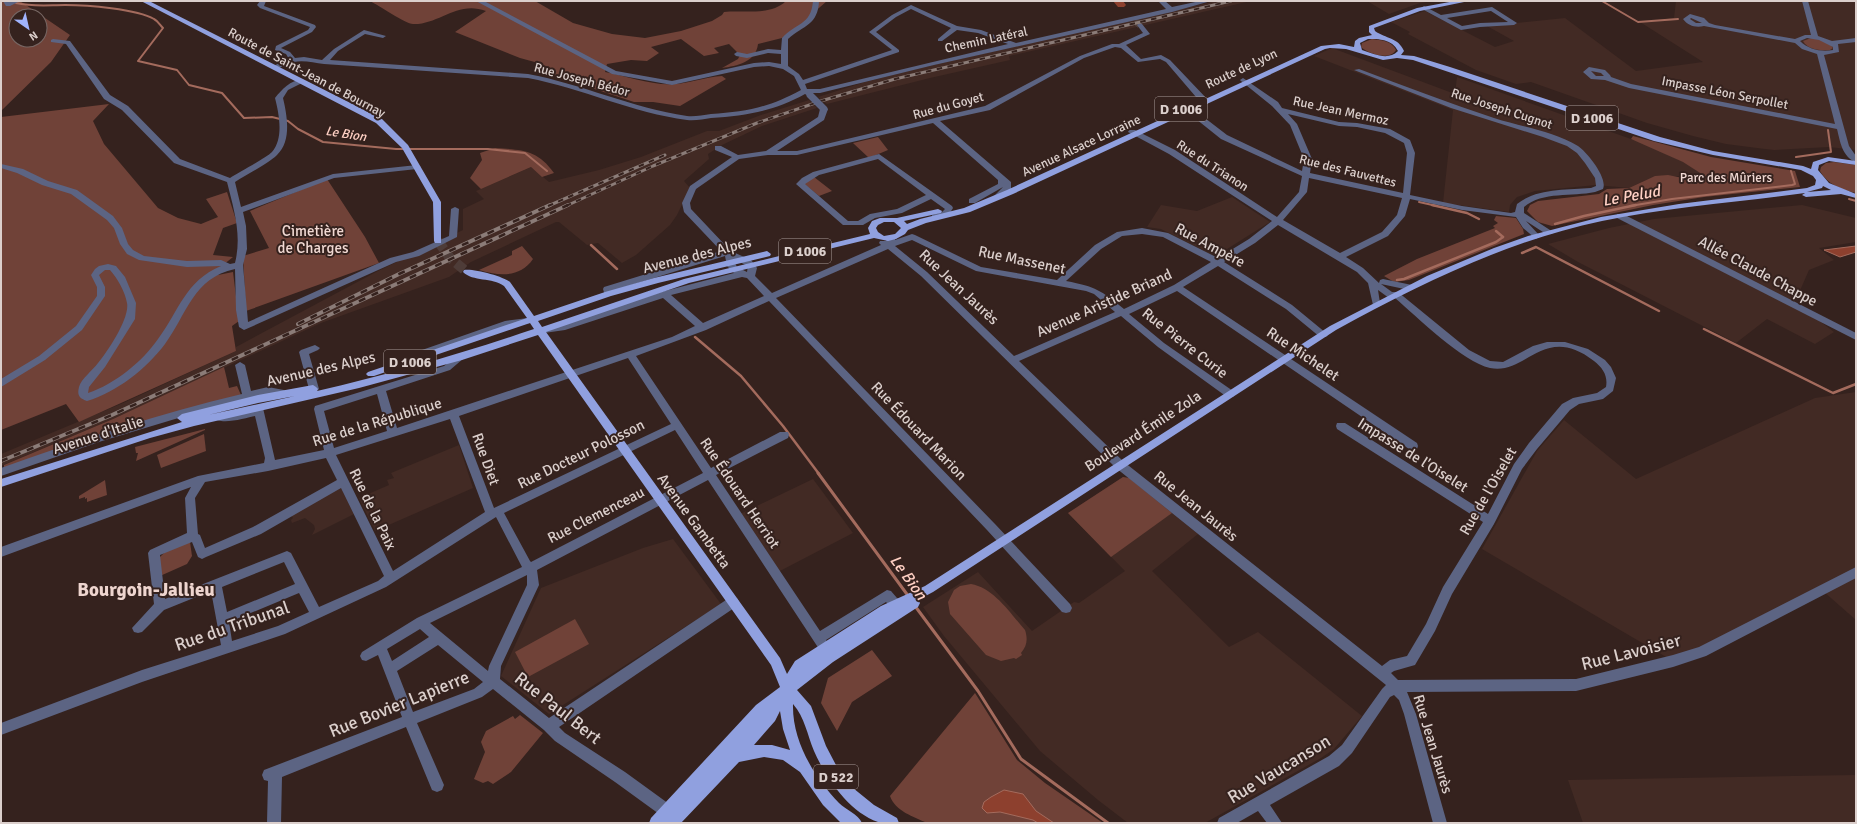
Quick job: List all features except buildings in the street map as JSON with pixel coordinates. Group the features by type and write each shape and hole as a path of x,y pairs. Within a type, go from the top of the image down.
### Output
{"main road":[{"name":"Route de Saint-Jean de Bournay","path":"144,1 379,121 405,147 437,202 438,241"},
{"path":"1359,50 1356,44 1364,33 1368,24 1396,13 1425,5 1448,1"},
{"path":"1380,38 1372,32 1370,27 1400,15 1424,8 1466,1"},
{"path":"1364,33 1395,43 1401,51 1396,56"},
{"name":"Route de Lyon","path":"1246,81 1323,44 1357,42"},
{"name":"Route de Lyon","path":"1246,81 1323,47 1339,46 1359,50 1374,57 1386,58 1396,56"},
{"name":"D 1006","path":"1400,48 1448,68"},
{"name":"D 1006","path":"1396,56 1414,58 1448,68 1633,132 1692,148 1803,168 1818,177"},
{"name":"Avenue Alsace Lorraine","path":"951,211 990,200 1246,81"},
{"name":"D 1006","path":"1008,187 1134,133"},
{"name":"D 1006","path":"1738,157 1816,164"},
{"path":"1768,195 1816,188 1820,184 1814,170 1816,164 1828,159 1856,162"},
{"path":"1818,177 1842,192 1856,196"},
{"name":"Avenue des Alpes","path":"209,416 312,385 389,369 608,294 656,280 735,264 881,239 904,233 905,228 930,220 1008,187"},
{"path":"1768,195 1815,195 1842,192"},
{"name":"Boulevard Émile Zola","path":"903,606 1284,359 1376,303 1409,287 1478,257 1549,232 1632,213 1678,205 1768,195"},
{"name":"Avenue des Alpes","path":"881,239 875,223 881,220 897,220 951,211"},
{"path":"897,220 903,223 905,228"},
{"name":"Avenue des Alpes","path":"209,416 358,385 459,358 735,264"},
{"name":"D 522","path":"467,272 496,277 507,284 571,374"},
{"name":"Avenue des Alpes","path":"472,354 484,344 520,330 532,320"},
{"name":"Avenue Gambetta","path":"571,374 776,662 788,688"},
{"name":"Avenue d'Italie","path":"1,475 144,429 209,416"},
{"name":"Avenue d'Italie","path":"1,482 209,416"},
{"path":"656,823 671,817 735,757 770,717 788,688 799,665 822,643 885,610 903,606"},
{"path":"671,817 761,709 903,606"},
{"name":"D 522","path":"788,688 787,717 797,751 808,772 835,809 855,823"},
{"name":"D 522","path":"788,688 806,710 820,749 832,772 848,793 868,810 892,823"},
{"path":"735,757 752,750 769,750 791,756 808,772"}],"street":[{"path":"6,1 8,5 17,1"},
{"path":"263,1 260,5 262,7 312,24 313,27 310,31 278,47 277,49 291,56 293,60"},
{"path":"479,1 614,73 672,83 754,65 769,64 785,66 797,75 801,84 808,93 824,109 821,118 768,153"},
{"path":"785,66 784,38 812,19 817,11 816,1"},
{"path":"801,84 897,51 872,32 894,16 920,1"},
{"path":"1161,1 1172,10"},
{"name":"Chemin Latéral","path":"808,93 934,63 1136,21 1208,1"},
{"path":"1805,1 1815,37"},
{"path":"911,7 956,28 979,31 1017,45"},
{"path":"1424,8 1440,17 1461,28 1474,24 1489,25 1514,23 1492,10 1440,17"},
{"name":"Rue du Goyet","path":"737,157 768,153 797,153 987,108 1082,57 1114,46 1121,46 1147,34 1136,21"},
{"path":"1705,24 1714,27 1797,41 1804,47 1820,52 1829,53 1837,51 1836,46 1833,43"},
{"path":"940,40 956,28"},
{"path":"324,62 336,50 364,32 382,36"},
{"path":"1797,41 1801,37 1815,37 1833,43 1856,40"},
{"path":"53,41 68,42 108,97 125,108 177,161 231,181"},
{"path":"1121,46 1140,61 1161,57 1168,61 1203,101"},
{"path":"737,54 747,56 768,51 784,52"},
{"path":"1820,52 1847,152 1856,162"},
{"name":"Rue Joseph Bédor","path":"275,67 293,60 304,59 324,62 528,76 549,80 625,104 688,118 743,114 783,103 808,93"},
{"name":"Rue Joseph Cugnot","path":"1357,70 1453,107 1535,132 1573,146 1584,155 1600,181 1600,187 1592,190 1532,198 1522,203 1520,206 1520,214"},
{"name":"Impasse Léon Serpollet","path":"1606,78 1630,86 1840,127"},
{"path":"231,181 276,153 281,141 284,121 279,98 289,87 302,81"},
{"name":"Avenue Aristide Briand","path":"1013,360 1177,287 1218,262 1278,221 1303,192 1308,159 1293,124 1282,110 1246,81"},
{"name":"Rue des Fauvettes","path":"1187,108 1224,136 1280,164 1306,175 1442,205 1511,215 1520,214"},
{"name":"Rue Jean Mermoz","path":"1282,110 1339,124 1357,125 1387,131 1407,142 1411,153 1406,198 1401,216 1385,234 1340,257"},
{"path":"935,121 1008,184 1008,187"},
{"name":"Rue du Trianon","path":"1134,133 1172,152 1278,221"},
{"path":"718,148 737,157"},
{"path":"1837,159 1842,157 1847,152"},
{"path":"933,195 898,211 874,216 860,223 846,223 800,184 804,179 823,171 879,156 933,195 951,211"},
{"name":"Rue Édouard Marion","path":"737,157 693,188 686,204 687,210 735,264 770,297 1004,540 1066,608"},
{"path":"239,211 333,176 414,161"},
{"path":"1,166 20,171 45,183 70,191 110,218 118,228 124,244 130,252 142,258 187,264 221,263 228,267"},
{"path":"972,201 1002,185 1002,180"},
{"path":"231,181 239,211 243,249 239,265 241,310 244,327 402,256 416,254 453,237 455,209"},
{"name":"Avenue Alsace Lorraine","path":"990,200 1007,190 1008,187"},
{"name":"Allée Claude Chappe","path":"1632,213 1648,229"},
{"path":"1520,214 1549,232"},
{"path":"1520,214 1524,226 1536,236"},
{"name":"Allée Claude Chappe","path":"1620,216 1648,229 1856,338"},
{"path":"1278,221 1383,282 1409,287"},
{"name":"Rue Ampère","path":"1060,282 1098,247 1120,234 1142,231 1165,235 1218,262 1289,308 1323,335"},
{"name":"Rue Massenet","path":"881,239 912,237 980,269 1088,288 1097,292 1123,312"},
{"path":"664,294 703,328 770,297 881,239"},
{"name":"Rue Jean Jaurès","path":"881,239 924,274 1120,465 1332,635 1383,673 1396,686 1404,697 1410,714 1440,823"},
{"path":"735,264 753,268 748,262"},
{"name":"Avenue des Alpes","path":"540,331 562,328 664,294 735,264"},
{"path":"1,384 42,358 79,328 101,296 101,286 95,275 96,270 103,267 113,268 121,278 132,303 130,319 102,365 84,386 84,395 87,397 103,392 143,362 163,340 197,284 207,277 228,267 239,265"},
{"path":"1360,270 1372,282 1395,294"},
{"path":"1372,282 1376,303"},
{"path":"1383,282 1395,294"},
{"name":"Rue Michelet","path":"1177,287 1413,446"},
{"name":"Rue de l'Oiselet","path":"1383,673 1390,666 1411,661 1431,626 1447,591 1490,521 1518,467 1533,446 1566,407 1576,401 1600,396 1610,389 1611,377 1606,368 1595,356 1566,345 1548,344 1505,365 1498,366 1486,364 1466,352 1395,294"},
{"name":"Rue Pierre Curie","path":"1123,312 1161,345 1230,394"},
{"name":"Rue de la République","path":"1,552 71,528 202,479 268,467 331,453 453,414 690,334 703,328"},
{"path":"312,385 304,352 315,348"},
{"name":"Rue Édouard Herriot","path":"630,354 822,643"},
{"name":"Avenue des Alpes","path":"319,408 381,390 447,368 459,358"},
{"path":"240,365 247,395"},
{"path":"381,390 393,434"},
{"path":"1,472 99,438 205,406 268,391 286,393"},
{"name":"Rue de la Paix","path":"319,408 331,457 387,581"},
{"path":"209,416 234,417 259,411 270,458 268,467"},
{"name":"Rue Diet","path":"453,414 487,506 495,512 526,564 530,568"},
{"name":"Rue Docteur Polosson","path":"387,581 495,512 677,425"},
{"name":"Impasse de l'Oiselet","path":"1341,426 1490,521"},
{"name":"Rue Clemenceau","path":"366,656 421,622 530,568 784,435"},
{"path":"191,537 193,533 190,498 202,479"},
{"path":"160,606 154,553 191,537 196,538 202,554 258,529 343,482"},
{"path":"138,628 160,606 287,556 316,614"},
{"name":"Rue Bovier Lapierre","path":"274,823 272,774 478,693 493,682 495,666 533,585 534,576 530,568"},
{"name":"Rue Lavoisier","path":"1396,686 1576,685 1673,662 1702,652 1856,572"},
{"name":"Rue du Tribunal","path":"1,729 91,695 227,647 281,630 387,581"},
{"path":"216,584 227,647"},
{"path":"223,619 302,586"},
{"path":"549,726 733,602"},
{"name":"Rue Paul Bert","path":"421,622 438,638 549,726 560,737 620,777 671,817"},
{"path":"390,669 438,638"},
{"path":"380,647 420,748 437,785"},
{"name":"Rue Vaucanson","path":"1224,823 1334,761 1347,749 1386,693 1396,686"},
{"path":"1260,803 1274,823"}],"shaded area":[{"path":"1216,1 1251,1 1009,56 1010,60 930,78 827,104 818,97 865,82 929,66"},
{"path":"1367,1 1434,1 1420,3 1389,14"},
{"path":"1676,1 1856,1 1856,150 1829,147 1774,150 1726,144 1693,136 1647,123 1531,82 1516,84 1476,70 1408,34 1410,32 1391,22 1425,11 1495,47 1514,41 1487,26 1565,18 1636,71 1703,62 1640,22 1674,18"},
{"path":"1332,48 1455,94 1457,77 1645,144 1688,164 1708,178 1693,180 1677,176 1651,178 1629,188 1596,185 1535,191 1517,197 1510,205 1509,212 1443,203 1453,110 1314,56"},
{"path":"809,100 817,108 762,126 722,145 708,154 709,159 684,181 690,188 677,215 670,225 636,255 622,263 598,243 587,245 559,222 556,222 471,262 449,277 321,323 113,419 1,466 1,454 123,403 236,351 236,347 378,271 463,230 463,209 484,199 476,191 531,167 549,182 599,170 641,157 707,131 719,131 761,115"},
{"path":"1232,197 1270,222 1219,254 1211,254 1161,229 1147,227 1161,205 1197,211"},
{"path":"1802,205 1856,218 1856,242 1819,248 1834,260 1809,270 1795,302 1834,332 1815,344 1767,319 1736,343 1578,262 1548,244 1609,228 1654,219"},
{"path":"1856,246 1856,252 1840,257 1824,250"},
{"path":"1856,392 1856,620 1823,591 1673,661 1482,549 1537,451 1564,420 1636,479 1815,398"},
{"path":"459,445 473,488 375,531 359,498 389,485 387,480 394,478 391,473"},
{"path":"1123,477 1129,478 1198,534 1152,571 1229,647 1258,632 1362,716 1334,749 1321,758 1205,823 1128,823 1040,751 944,636 923,607 978,572 1032,631 1074,602 1079,603 1125,571 1068,513"},
{"path":"813,479 853,533 778,572 740,514"},
{"path":"341,486 354,514 312,535 315,529 314,525 305,518 292,523 291,520 293,518 290,514"},
{"path":"673,539 721,604 549,714 501,676 541,588 643,548"},
{"path":"1855,775 1856,823 1583,823 1568,780"},
{"path":"1004,790 1023,794 1036,811 1054,823 1038,823 1033,820 1000,812 987,813 982,808 984,802"}],"green space":[{"path":"1,1 20,1 30,8 8,8 8,48 48,48 48,20 70,35 51,62 1,111"},
{"path":"370,1 535,1 573,23 612,34 645,38 681,31 712,21 724,12 765,11 780,6 786,1 827,1 812,14 808,21 782,38 758,44 754,55 750,59 734,66 722,68 738,59 740,55 729,44 714,48 719,53 704,56 681,39 651,47 659,53 647,61 631,60 607,64 605,72 657,84 681,83 722,76 726,79 680,106 653,102 634,102 555,76 542,64 520,58 455,32 486,11 476,8 466,9 431,21 413,24 398,18"},
{"path":"1811,38 1826,42 1833,48 1830,50 1823,50 1811,48 1803,41"},
{"path":"1372,39 1389,43 1396,50 1389,55 1384,56 1374,54 1361,47 1362,43"},
{"path":"109,104 93,121 104,144 158,208 178,218 201,224 218,217 206,199 227,192 237,223 223,228 213,255 233,257 208,277 233,272 239,321 232,326 236,351 79,422 66,404 1,430 1,117"},
{"name":"Parc des Mûriers","path":"1633,136 1711,157 1795,171 1800,187 1704,197 1653,205 1552,226 1538,222 1527,211 1530,205 1538,201 1599,194 1607,189 1629,188 1655,176 1668,175 1693,180 1708,178 1683,162 1631,139"},
{"path":"878,137 888,150 869,158 853,143"},
{"path":"495,148 528,152 541,159 554,173 542,177 531,167 481,189 470,178 482,160 480,153"},
{"path":"1834,162 1856,165 1856,193 1835,186 1823,176 1820,171 1821,167 1826,163"},
{"path":"814,177 832,191 819,196 802,182"},
{"name":"Cimetière de Charges","path":"327,179 365,237 379,263 246,311 243,256 269,248 250,211"},
{"path":"1496,216 1516,218 1523,229 1524,234 1409,280 1394,282 1384,276 1417,259 1495,228 1493,226 1498,223 1494,220"},
{"path":"522,246 533,259 522,270 509,274 501,274 479,270 512,255 512,251"},
{"path":"224,367 229,388 237,386 241,395 4,469 4,465 113,419"},
{"path":"205,429 136,461 138,453 136,453 135,447"},
{"path":"204,434 206,451 161,468 157,455"},
{"path":"1123,477 1129,478 1172,513 1111,557 1068,513"},
{"path":"105,480 107,495 87,502 87,498 85,499 85,497 79,499 79,496"},
{"path":"190,542 192,556 187,564 160,576 158,559 165,552"},
{"path":"971,584 987,590 1001,602 1025,630 1027,639 1026,645 1021,653 1022,655 1016,659 1014,658 1001,661 986,655 950,614 948,602 954,590 960,586"},
{"path":"575,619 589,644 528,677 515,652"},
{"path":"872,650 892,676 852,702 837,731 821,703 828,678"},
{"path":"975,693 1017,760 1045,783 1103,823 927,823 900,810 896,806 890,796"},
{"path":"520,715 543,733 511,772 493,784 488,781 483,783 474,779 485,752 481,742 486,731 513,716 515,719"}],"waterway":[{"path":"1118,1 1121,5"},
{"path":"1602,1 1638,22 1678,19"},
{"name":"Le Bion","path":"16,3 111,8 136,13 154,19 163,28 138,61 177,70 189,85 222,93 244,118 272,117 288,121 298,129 323,142 396,149 488,149 525,153 547,171"},
{"name":"Le Pelud","path":"1796,157 1831,152 1828,130"},
{"name":"Le Pelud","path":"1636,205 1672,199 1792,185 1795,184 1791,171"},
{"path":"1849,199 1856,201"},
{"name":"Le Pelud","path":"1419,202 1437,206"},
{"name":"Le Pelud","path":"1432,205 1467,213 1479,219"},
{"name":"Le Pelud","path":"1555,224 1636,205"},
{"name":"Le Pelud","path":"1630,206 1636,205"},
{"name":"Le Pelud","path":"1397,280 1404,279 1496,242 1503,237 1496,231"},
{"name":"Le Bion","path":"591,245 617,269"},
{"name":"Le Pelud","path":"1522,253 1536,247 1659,311"},
{"name":"Le Pelud","path":"1704,329 1833,393 1856,384"},
{"name":"Le Bion","path":"695,337 741,376 783,426 819,474"},
{"name":"Le Bion","path":"818,473 909,597"},
{"name":"Le Bion","path":"915,606 978,691 1021,759 1108,823"}],"tunnel":[{"path":"1135,21 1140,25"},
{"path":"438,241 450,258 467,272"}],"railway":[{"path":"566,206 653,166 757,123 821,101 895,79 1231,1"},
{"path":"548,206 665,155"},
{"path":"298,324 399,274 550,205"},
{"path":"1,461 112,415 568,205"}],"district":[{"name":"Bourgoin-Jallieu","path":"146,589"}]}
